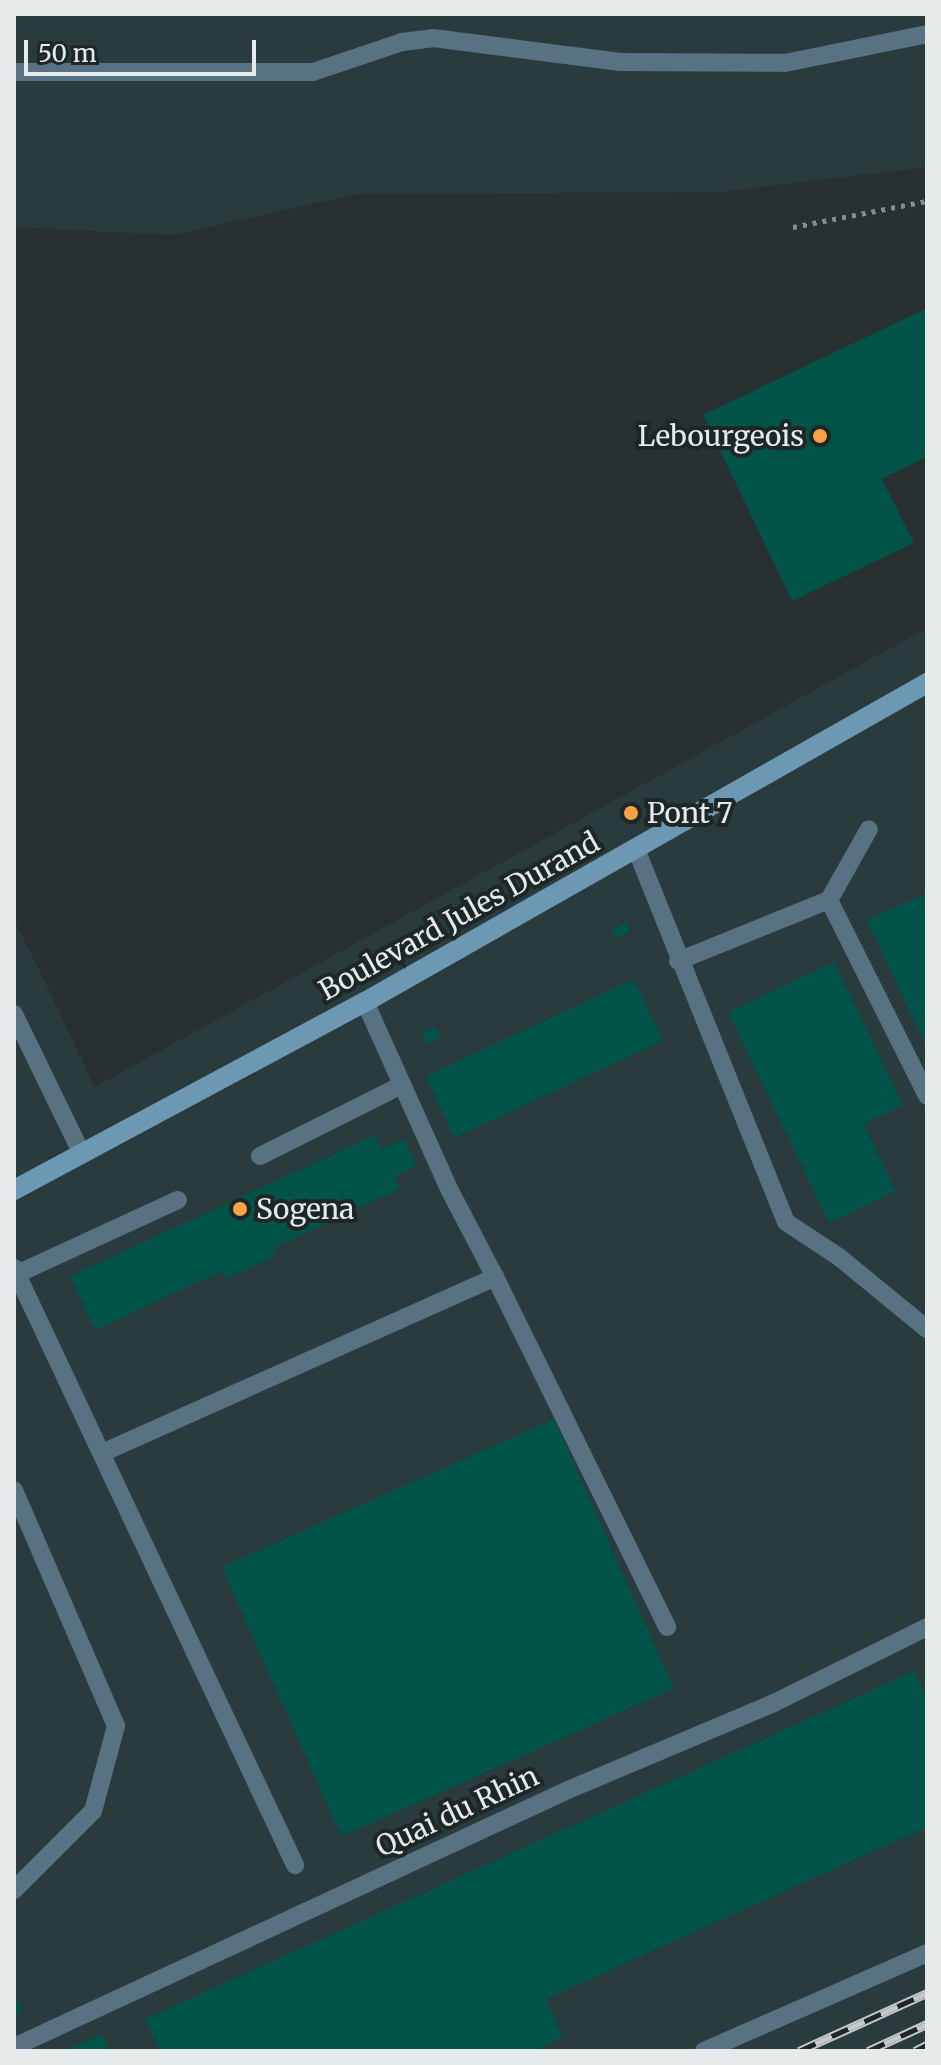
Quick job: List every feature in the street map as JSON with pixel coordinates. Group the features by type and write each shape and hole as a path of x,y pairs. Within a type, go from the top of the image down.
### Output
{"main road":[{"name":"Boulevard Jules Durand","path":"14,1190 365,1002 927,683"}],"lane":[{"path":"14,72 313,72 402,42 433,38 620,62 785,63 927,34"},
{"path":"678,961 829,900 869,829"},
{"path":"636,849 678,961 786,1222 924,1321"},
{"path":"829,900 927,1096"},
{"path":"365,1002 402,1085 667,1627"},
{"path":"14,1014 82,1154"},
{"path":"260,1156 402,1085"},
{"path":"178,1200 15,1271 295,1865"},
{"path":"102,1453 495,1277"},
{"path":"14,1490 116,1726 93,1811 14,1890"},
{"name":"Quai du Rhin","path":"14,2047 568,1790 774,1703 926,1627"},
{"path":"704,2051 927,1953"}],"path":[{"path":"793,227 927,201"}],"shaded area":[{"path":"14,14 927,14 927,167 721,192 356,194 173,235 14,227"},
{"path":"927,628 927,2051 14,2051 14,918 95,1087"}],"building":[{"name":"Lebourgeois","path":"927,308 927,457 882,479 914,543 792,601 703,415"},
{"path":"927,893 927,1048 867,920"},
{"path":"626,922 631,931 617,939 612,930"},
{"path":"834,962 903,1105 864,1124 896,1191 829,1223 728,1012"},
{"path":"634,979 663,1041 454,1138 426,1076"},
{"path":"435,1026 441,1036 427,1045 421,1034"},
{"path":"375,1135 382,1149 404,1139 417,1166 394,1177 400,1189 273,1248 276,1256 225,1279 222,1271 95,1330 70,1276"},
{"path":"554,1419 674,1688 341,1837 221,1567"},
{"path":"914,1671 927,1700 927,1827 546,1999 563,2037 533,2051 160,2051 145,2019"},
{"path":"14,1995 22,2012 14,2016"},
{"path":"102,2034 109,2051 62,2051"}],"railway":[{"path":"799,2051 927,1993"},
{"path":"868,2051 927,2024"},
{"path":"915,2051 927,2045"}],"place":[{"name":"Lebourgeois","path":"820,436"},
{"name":"Pont 7","path":"631,813"},
{"name":"Sogena","path":"240,1209"}]}
